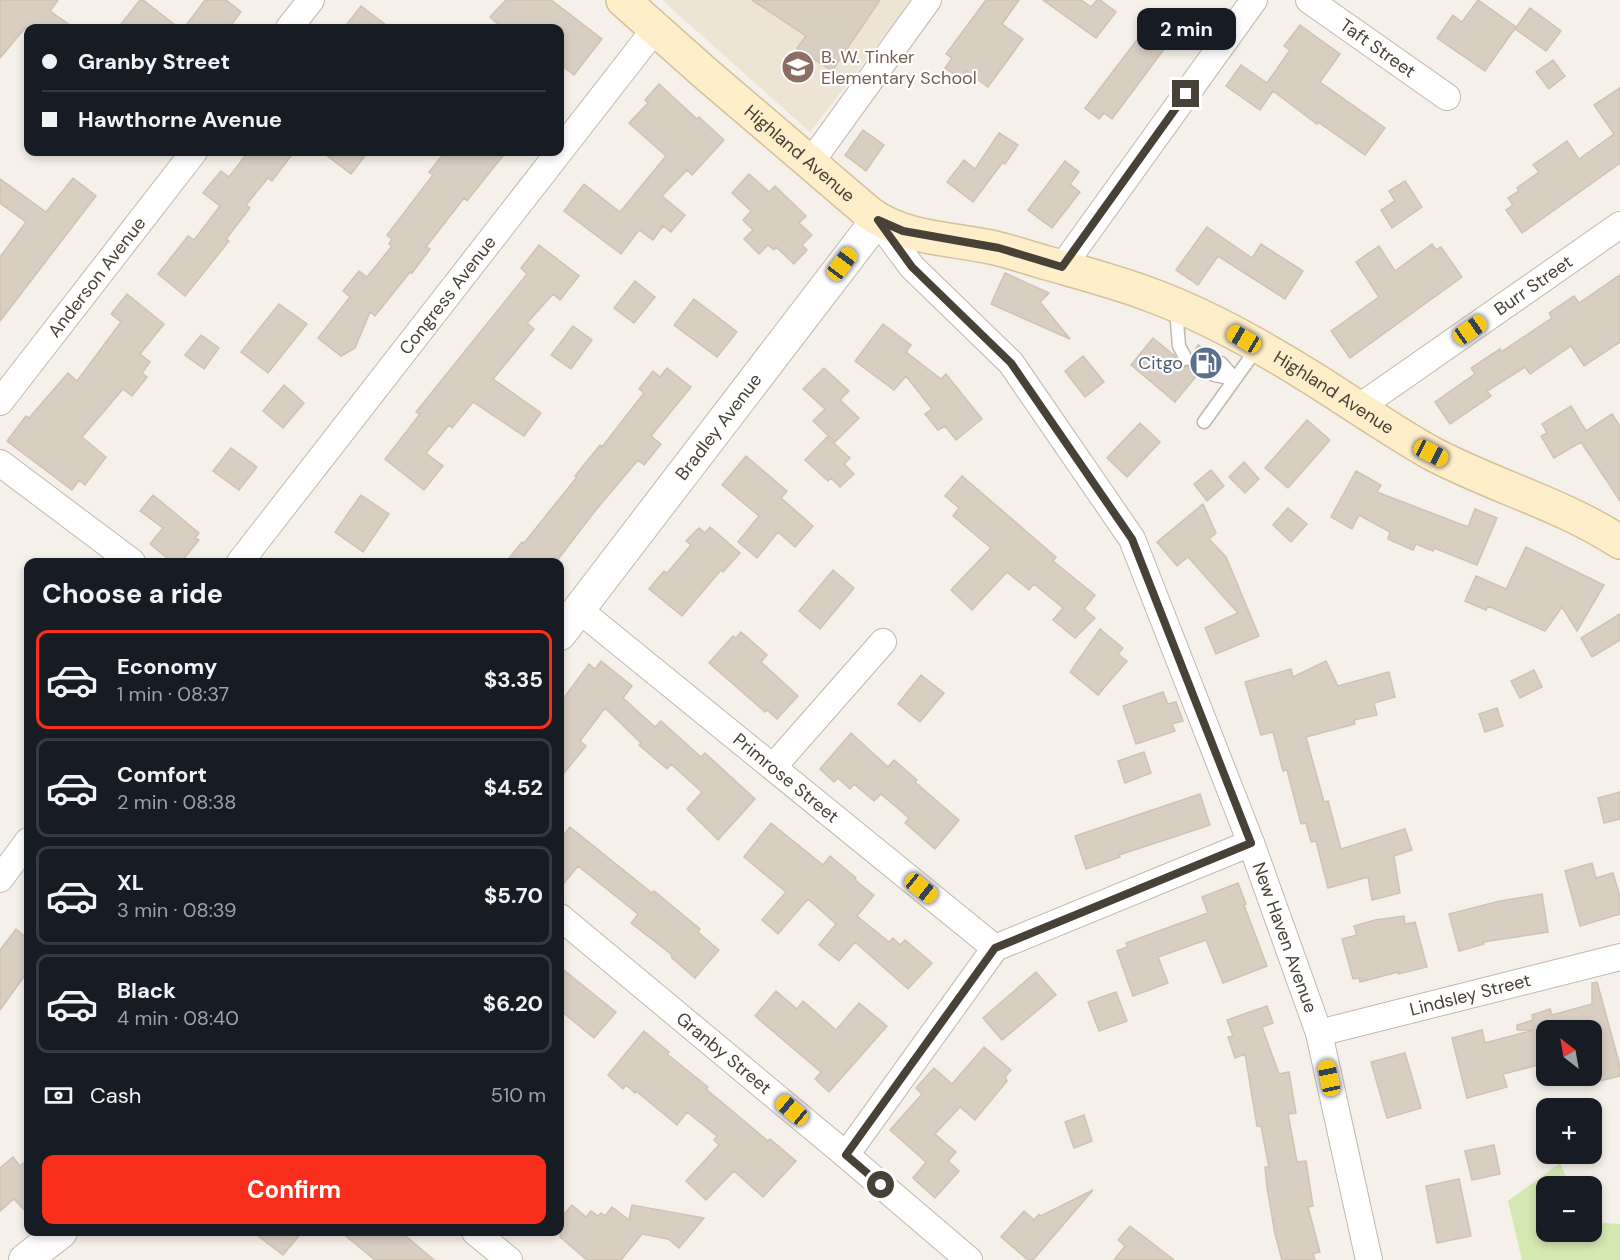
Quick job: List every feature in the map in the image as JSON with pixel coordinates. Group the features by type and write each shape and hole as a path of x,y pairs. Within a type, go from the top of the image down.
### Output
{"main road":[{"name":"Highland Avenue","path":"623,0 721,87 878,220 903,231 999,248 1129,287 1176,304 1259,347 1431,453 1574,516 1620,542"}],"street":[{"path":"292,24 311,0"},
{"path":"811,162 928,0"},
{"path":"1062,267 1254,0"},
{"name":"Taft Street","path":"1309,0 1447,97"},
{"name":"Congress Avenue","path":"564,146 655,29"},
{"name":"Anderson Avenue","path":"0,402 191,156"},
{"name":"Congress Avenue","path":"243,558 556,156"},
{"name":"Bradley Avenue","path":"564,628 878,220"},
{"name":"New Haven Avenue","path":"878,220 912,267 1011,363 1132,539 1251,843 1319,1033 1369,1260"},
{"name":"Burr Street","path":"1358,408 1620,225"},
{"path":"0,463 127,558"},
{"name":"Primrose Street","path":"578,609 995,948"},
{"path":"773,767 883,642"},
{"path":"846,1155 995,948 1251,843"},
{"path":"0,879 24,846"},
{"name":"Granby Street","path":"564,920 969,1260"},
{"name":"Lindsley Street","path":"1319,1033 1620,957"},
{"path":"25,1260 56,1236"},
{"path":"480,1236 509,1260"}],"lane":[{"path":"1176,304 1179,346 1189,354"},
{"path":"1204,422 1259,347"},
{"path":"1221,363 1235,379"},
{"path":"1214,375 1235,379"}],"shaded area":[{"name":"B. W. Tinker Elementary School","path":"662,0 912,0 810,132"}],"green space":[{"path":"1560,1164 1566,1176 1542,1176"},
{"path":"1536,1181 1536,1242 1602,1242 1602,1223 1620,1224 1620,1260 1522,1260 1508,1201"}],"building":[{"path":"0,0 58,0 50,11 68,24 24,24 24,29 0,58"},
{"path":"140,0 143,0 174,24 121,24"},
{"path":"205,0 226,0 241,12 232,24 187,24"},
{"path":"506,0 551,0 602,39 574,75 564,67 564,24 498,24 490,17"},
{"path":"752,0 880,0 832,71 797,48 806,36"},
{"path":"986,0 1019,0 1002,24 1023,39 988,87 966,71 961,79 945,68 952,58 946,54"},
{"path":"1043,0 1081,0 1091,7 1097,0 1100,0 1116,12 1096,38"},
{"path":"1478,0 1516,27 1485,71 1437,38 1453,15 1462,22"},
{"path":"361,6 385,24 347,24"},
{"path":"1530,8 1561,31 1546,51 1515,29"},
{"path":"1300,25 1340,54 1320,82 1385,128 1365,155 1318,122 1317,124 1273,91 1260,110 1226,86 1241,65 1267,83 1290,50 1284,46"},
{"path":"1146,28 1168,44 1112,119 1104,113 1099,119 1085,108"},
{"path":"1553,60 1565,76 1549,89 1536,72"},
{"path":"659,84 724,140 692,175 687,170 662,196 685,215 671,232 663,226 653,240 639,230 621,254 564,211 584,184 620,212 666,156 629,123 648,103 645,100"},
{"path":"1620,88 1620,163 1522,233 1506,210 1513,205 1508,198 1519,191 1517,188 1539,172 1533,165 1567,141 1579,159 1614,134 1594,105"},
{"path":"863,130 884,145 866,171 845,155"},
{"path":"999,133 1018,145 973,202 947,182 964,160 975,169"},
{"path":"245,156 291,156 272,181 268,178 246,205 250,208 226,239 229,241 185,296 158,274 188,236 194,240 220,206 203,193 221,171 229,177"},
{"path":"327,156 365,156 351,174"},
{"path":"442,156 503,156 467,201 464,198 426,247 430,249 412,273 410,272 375,316 370,312 355,348 341,356 318,338 350,297 343,291 359,271 367,277 392,246 389,244 392,239 387,235 433,175 429,172"},
{"path":"1065,161 1079,172 1070,184 1080,192 1052,228 1028,210"},
{"path":"749,174 769,192 775,186 806,216 799,223 812,235 802,245 807,250 794,264 776,247 774,250 768,245 759,254 744,239 753,230 743,220 751,211 732,193"},
{"path":"73,178 96,196 0,321 0,257 26,222 0,203 0,179 46,212"},
{"path":"1405,181 1422,207 1392,228 1381,210 1395,201 1389,191"},
{"path":"1207,227 1252,258 1261,244 1303,271 1285,299 1218,256 1198,285 1176,270"},
{"path":"1432,244 1436,250 1441,247 1462,277 1350,358 1331,331 1379,297 1356,262 1379,246 1395,271"},
{"path":"539,245 579,276 560,300 553,294 527,323 534,329 493,379 541,413 524,436 473,402 452,428 449,425 426,453 443,466 424,490 385,459 420,414 416,412 527,274 521,268"},
{"path":"1005,273 1049,293 1040,302 1070,339 991,304"},
{"path":"1620,275 1620,342 1584,366 1571,346 1530,374 1525,367 1487,391 1491,396 1450,424 1435,402 1475,374 1471,368 1500,349 1501,352 1552,318 1549,313 1574,296 1579,303"},
{"path":"635,281 655,297 634,323 614,308"},
{"path":"127,294 164,324 140,354 150,362 142,373 147,377 132,396 123,389 82,437 106,457 85,485 79,480 72,490 7,441 26,416 29,418 68,373 77,381 121,322 111,314"},
{"path":"694,299 737,332 717,357 674,325"},
{"path":"279,304 307,324 268,373 241,352"},
{"path":"883,324 911,345 906,352 941,379 946,374 982,419 956,440 945,426 938,430 925,414 932,409 906,376 894,390 855,361"},
{"path":"573,326 592,340 571,369 551,355"},
{"path":"201,335 219,348 204,369 185,355"},
{"path":"1153,338 1175,356 1181,366 1188,367 1197,375 1175,402 1131,365"},
{"name":"Citgo","path":"1198,345 1217,356 1213,361 1214,367 1208,369 1206,375 1189,366 1193,363 1193,354"},
{"path":"1083,356 1104,382 1085,397 1065,371"},
{"path":"667,368 691,387 651,436 661,444 644,465 638,460 559,558 509,558 522,542 524,543 577,477 575,476 600,445 602,447 644,393 639,389 653,371 660,377"},
{"path":"824,368 849,391 840,400 859,418 835,442 813,421 825,409 803,389"},
{"path":"284,385 304,403 283,428 263,411"},
{"path":"1571,406 1586,431 1612,414 1620,426 1620,501 1581,442 1554,458 1541,436 1547,433 1542,424"},
{"path":"1307,420 1330,440 1288,488 1265,468"},
{"path":"1140,423 1160,442 1127,477 1107,458"},
{"path":"827,437 850,458 844,464 854,474 840,487 831,478 828,481 805,460"},
{"path":"231,448 257,467 239,490 213,471"},
{"path":"746,456 787,491 781,498 813,526 795,547 778,532 757,558 738,542 759,516 722,485"},
{"path":"1244,462 1259,479 1245,493 1229,477"},
{"path":"1211,470 1224,486 1207,501 1194,484"},
{"path":"1356,471 1381,485 1377,492 1468,527 1475,509 1497,518 1477,565 1434,548 1433,551 1416,544 1413,550 1388,539 1390,532 1359,515 1352,529 1331,517"},
{"path":"962,476 1056,557 1053,561 1095,595 1084,609 1095,618 1075,638 1053,620 1063,608 1034,584 1029,590 1007,572 972,610 951,590 991,548 953,516 959,508 945,496"},
{"path":"153,495 199,533 195,538 199,540 184,558 167,558 150,544 163,528 140,511"},
{"path":"361,495 389,514 363,552 335,532"},
{"path":"1203,504 1216,533 1209,539 1226,557 1259,636 1216,654 1205,628 1238,613 1188,557 1177,566 1157,542"},
{"path":"1288,508 1307,524 1291,542 1273,525"},
{"path":"710,527 740,553 723,572 721,570 682,616 649,589 664,571 667,573 691,545 686,541 699,528 705,533"},
{"path":"1526,547 1604,585 1577,631 1562,607 1545,631 1488,606 1486,610 1465,601 1476,576 1506,589"},
{"path":"833,570 854,588 820,629 799,611"},
{"path":"1620,614 1620,640 1592,657 1581,638"},
{"path":"1100,629 1123,648 1118,654 1127,661 1098,695 1070,672"},
{"path":"741,632 767,655 761,662 798,696 777,719 767,710 765,712 709,663 733,636 736,638"},
{"path":"601,661 632,686 623,698 655,727 661,721 701,757 705,753 755,799 718,840 687,809 702,792 671,764 667,769 639,745 641,743 605,708 580,741 586,746 564,773 564,698 589,664 595,669"},
{"path":"1326,661 1338,686 1389,672 1395,697 1374,703 1377,715 1354,720 1355,724 1306,737 1324,802 1328,801 1341,849 1405,829 1412,850 1394,856 1400,893 1372,900 1368,877 1328,888 1316,841 1311,842 1306,823 1301,824 1287,770 1283,771 1273,732 1261,735 1245,682 1291,669 1293,677"},
{"path":"1534,670 1542,687 1520,698 1511,681"},
{"path":"921,675 944,693 920,722 898,704"},
{"path":"1163,692 1168,704 1176,702 1183,721 1172,724 1175,731 1136,744 1123,706"},
{"path":"1497,708 1503,726 1485,732 1479,714"},
{"path":"851,733 888,767 894,760 917,780 915,782 959,820 935,849 905,823 909,818 881,794 874,801 854,784 850,789 838,778 834,782 820,769"},
{"path":"1144,752 1151,773 1125,783 1118,761"},
{"path":"1620,792 1620,819 1604,823 1598,798"},
{"path":"1200,794 1210,825 1119,855 1120,857 1086,869 1075,836"},
{"path":"771,823 823,865 830,856 856,878 855,880 874,895 857,916 889,942 893,938 900,945 905,940 932,963 908,989 855,942 839,961 819,945 836,924 808,899 778,934 762,920 786,892 744,857"},
{"path":"570,827 700,929 698,932 719,950 695,978 672,958 671,954 631,923 638,914 578,866 564,883 564,834"},
{"path":"1592,863 1596,878 1613,873 1620,897 1620,914 1580,926 1565,871"},
{"path":"1238,883 1267,966 1223,983 1206,940 1158,957 1168,983 1133,996 1117,951 1127,947 1126,943 1208,913 1202,897"},
{"path":"1542,894 1548,932 1483,942 1484,944 1459,951 1449,914 1500,901"},
{"path":"1404,916 1405,924 1415,922 1427,967 1360,982 1359,978 1353,979 1342,939 1357,935 1354,926"},
{"path":"16,929 24,936 24,977 0,1010 0,950"},
{"path":"564,970 616,1012 594,1038 564,1013"},
{"path":"1036,972 1056,995 1002,1040 983,1018"},
{"path":"1597,982 1620,1066 1620,1076 1602,1080 1602,1020 1536,1020 1536,1066 1503,1074 1507,1087 1467,1098 1452,1038 1482,1030 1485,1043 1534,1030 1517,1030 1517,1025 1533,1020 1532,1015 1550,1009 1552,1015 1592,1004 1592,983"},
{"path":"776,991 797,1009 803,1001 836,1030 859,1003 887,1026 829,1092 815,1079 821,1072 755,1016"},
{"path":"1116,992 1127,1021 1099,1031 1088,1002"},
{"path":"1267,1006 1273,1023 1262,1027 1279,1074 1289,1072 1296,1113 1288,1114 1297,1162 1306,1161 1313,1206 1308,1207 1320,1252 1313,1254 1315,1260 1282,1260 1267,1187 1265,1167 1269,1167 1261,1126 1257,1126 1245,1054 1235,1058 1228,1037 1233,1036 1227,1020"},
{"path":"644,1031 669,1052 667,1054 708,1087 706,1089 768,1141 770,1139 796,1161 763,1197 734,1171 706,1200 686,1181 719,1145 714,1140 717,1136 687,1112 677,1125 636,1091 635,1093 626,1085 623,1089 608,1075"},
{"path":"984,1047 1011,1070 1005,1077 1007,1081 975,1120 960,1107 935,1134 956,1152 948,1161 959,1171 935,1198 913,1178 926,1162 890,1130 922,1094 916,1088 934,1068 952,1084"},
{"path":"1405,1053 1421,1108 1387,1118 1371,1062"},
{"path":"1084,1115 1092,1141 1074,1148 1065,1122"},
{"path":"1494,1145 1500,1174 1472,1180 1465,1151"},
{"path":"13,1157 20,1166 24,1162 24,1210 14,1199 0,1211 0,1168"},
{"path":"1459,1179 1471,1236 1437,1243 1426,1186"},
{"path":"1093,1190 1033,1260 1028,1260 1001,1237 1024,1211 1034,1220 1039,1214 1041,1216"},
{"path":"572,1205 586,1217 591,1211 598,1216 601,1213 605,1216 612,1207 629,1220 632,1205 704,1218 679,1248 668,1239 642,1234 621,1260 587,1260 560,1237 564,1236 564,1214"},
{"path":"1130,1226 1174,1260 1114,1260 1125,1246 1118,1240"},
{"path":"258,1236 299,1236 283,1255"},
{"path":"346,1236 406,1236 434,1260 375,1260"}],"place":[{"name":"B. W. Tinker Elementary School","path":"798,67"},
{"name":"Citgo","path":"1206,363"}],"route":[{"path":"881,1185 846,1155 995,948 1251,843 1132,539 1011,363 912,267 878,220 894,228 925,237 999,248 1062,267 1186,94"}]}
